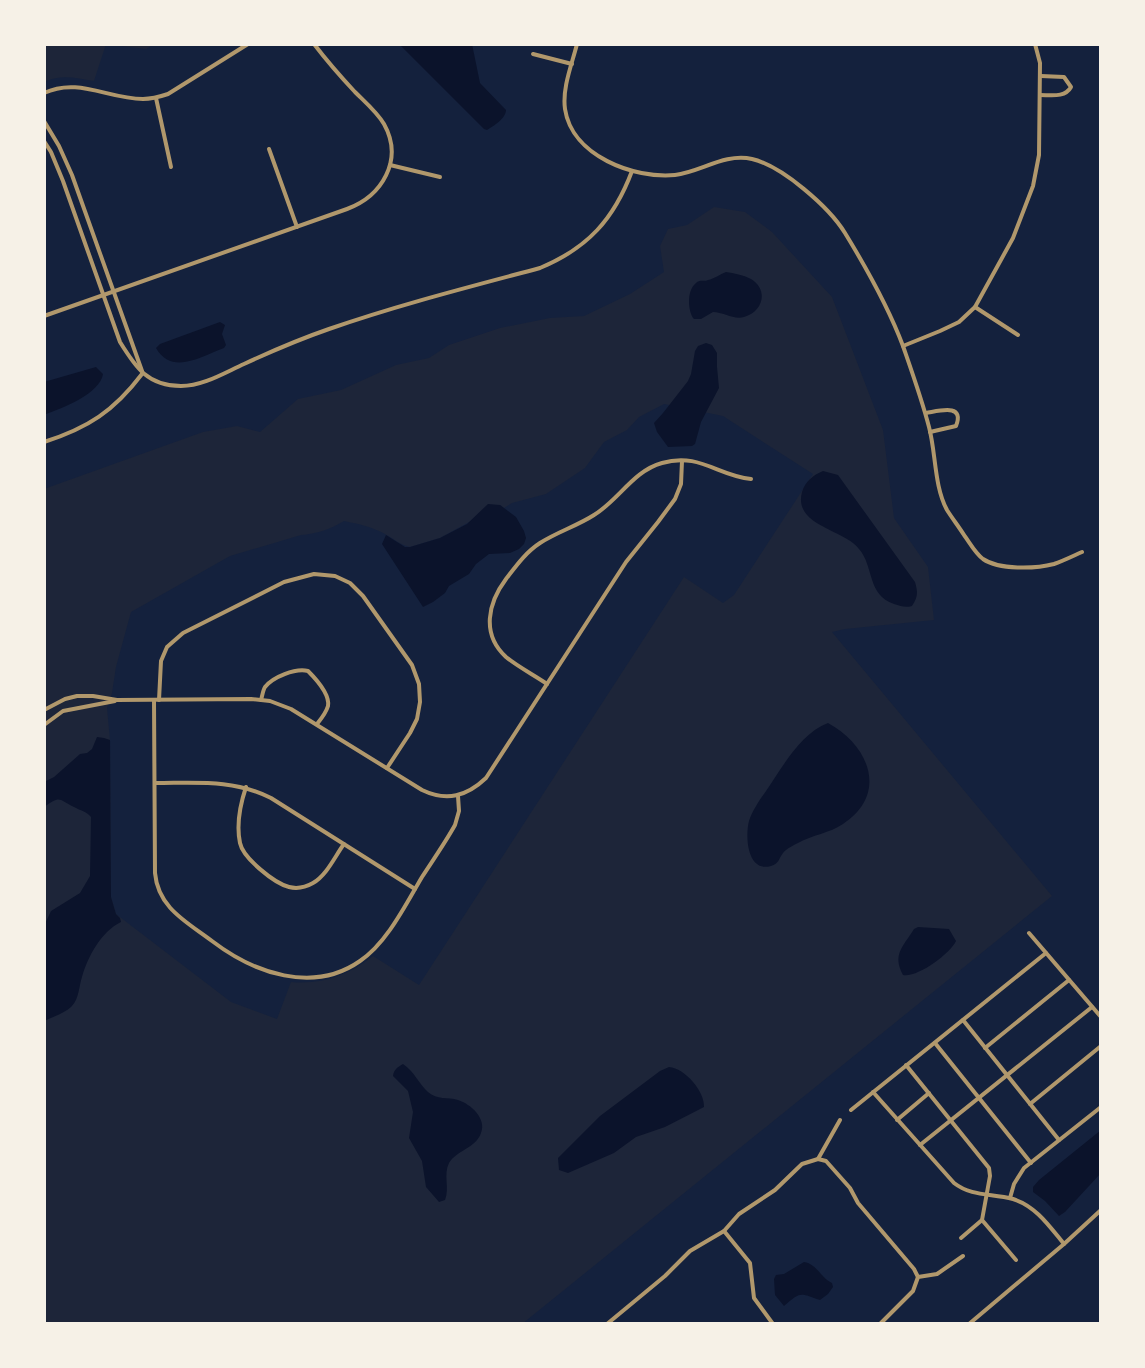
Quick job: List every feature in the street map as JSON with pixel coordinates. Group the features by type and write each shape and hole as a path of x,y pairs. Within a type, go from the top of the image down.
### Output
{"street":[{"path":"44,93 73,86 139,99 156,98 168,94 248,44"},
{"path":"44,316 356,206 377,190 384,182 392,149 385,125 330,66 314,44"},
{"path":"577,44 565,110 575,135 595,153 632,171 663,175 679,174 726,159 751,159 775,168 835,216 882,296 903,346 925,413 946,508 974,550 983,559 1010,568 1054,564 1082,552"},
{"path":"903,346 959,322 975,307 1013,238 1033,186 1039,155 1040,63 1035,44"},
{"path":"533,54 572,64"},
{"path":"1040,76 1064,77 1071,87 1062,95 1040,95"},
{"path":"156,98 171,167"},
{"path":"44,121 65,159 142,374"},
{"path":"44,141 63,181 120,342 142,374 170,385 195,384 327,330 540,268 558,260 575,250 604,223 616,207 632,171"},
{"path":"269,149 297,227"},
{"path":"390,165 440,177"},
{"path":"975,307 1018,335"},
{"path":"44,442 66,435 101,416 117,404 142,374"},
{"path":"925,413 949,410 958,416 956,426 930,432"},
{"path":"44,710 77,696 117,700 261,700 291,709 430,794 458,796 475,788 486,778 626,562 675,499 681,484 682,461"},
{"path":"547,684 507,657 492,636 490,609 498,590 523,558 539,544 597,514 640,473 662,462 697,461 740,478 751,479"},
{"path":"387,768 417,719 419,684 412,665 363,596 350,583 335,576 314,574 284,582 183,633 167,647 161,661 157,700 155,873 161,897 173,911 221,948 256,967 288,977 328,976 361,961 380,942 455,825 459,811 458,796"},
{"path":"261,700 268,685 293,671 308,671 327,697 328,707 317,724"},
{"path":"44,725 63,711 117,700"},
{"path":"156,783 218,783 246,787 271,798 415,889"},
{"path":"246,787 239,815 242,849 249,859 282,884 301,887 315,882 344,844"},
{"path":"1029,933 1101,1017"},
{"path":"851,1110 1046,953"},
{"path":"985,1048 1069,980"},
{"path":"920,1145 1092,1007"},
{"path":"963,1020 1059,1140"},
{"path":"934,1043 1031,1163"},
{"path":"1030,1104 1101,1046"},
{"path":"906,1065 989,1168 982,1220 961,1238"},
{"path":"873,1092 960,1188 1020,1201 1036,1212 1064,1244"},
{"path":"897,1120 929,1093"},
{"path":"1010,1198 1016,1178 1101,1107"},
{"path":"818,1159 840,1120"},
{"path":"607,1324 690,1251 724,1231 735,1217 775,1190 799,1166 818,1159 826,1161 850,1188 858,1203 918,1277 913,1291 880,1324"},
{"path":"969,1324 1101,1210"},
{"path":"982,1220 1016,1260"},
{"path":"724,1231 750,1263 754,1298 773,1324"},
{"path":"918,1277 937,1274 963,1256"}],"shaded area":[{"path":"44,44 106,44 94,81 63,77 44,82"},
{"path":"106,44 154,44 146,49"},
{"path":"399,44 472,44 480,83 506,110 504,116 487,130 484,129"},
{"path":"714,207 745,212 772,232 832,297 883,430 894,518 928,567 934,620 832,632 1052,896 522,1324 44,1324 44,489 203,432 237,426 260,432 298,399 341,390 396,365 429,358 449,345 500,328 550,318 584,316 630,294 664,272 660,246 668,229 687,225","holes":["664,404 723,416 813,474 734,595 723,603 684,577 419,985 373,956 335,977 314,982 291,982 277,1019 231,1002 116,914 111,897 107,708 131,612 230,556 323,531 344,521 375,529 410,547 440,538 500,505 504,508 546,494 585,468 604,442"]},
{"path":"726,272 745,276 757,284 762,295 759,306 744,317 713,312 701,319 694,319 689,301 693,287 699,281"},
{"path":"220,322 225,325 222,334 226,345 224,348 188,362 179,362 170,361 156,348 160,344"},
{"path":"706,343 712,345 717,353 719,388 701,422 695,444 668,447 654,423 688,381 695,351"},
{"path":"96,367 103,374 95,388 44,415 44,382"},
{"path":"823,471 838,475 915,582 917,594 912,606 885,600 875,587 859,549 812,520 805,512 801,503 803,488"},
{"path":"488,504 500,505 516,517 524,531 524,544 510,553 489,554 469,574 423,607 382,544 386,535 405,547 440,538 467,524"},
{"path":"828,723 842,732 863,757 868,770 866,799 843,824 803,840 784,852 774,865 763,867 752,859 748,844 749,821 753,811 799,744"},
{"path":"97,737 110,740 111,897 121,922 101,938 92,953 74,1003 66,1011 44,1021 44,926 51,911 80,893 90,876 91,817 59,800 44,807 44,782 80,754 92,749"},
{"path":"918,927 949,929 956,941 932,964 916,973 903,975 900,951"},
{"path":"403,1064 428,1092 463,1102 477,1113 482,1122 479,1138 449,1163 445,1200 439,1202 426,1187 422,1161 409,1138 413,1112 408,1091 393,1076"},
{"path":"669,1067 693,1082 704,1107 665,1127 636,1137 614,1153 568,1173 559,1170 558,1158 600,1116"},
{"path":"1101,1130 1101,1173 1059,1216 1033,1192 1033,1187"},
{"path":"804,1262 816,1268 833,1287 820,1300 801,1295 784,1306 775,1295 774,1279 776,1275 784,1274"}]}
